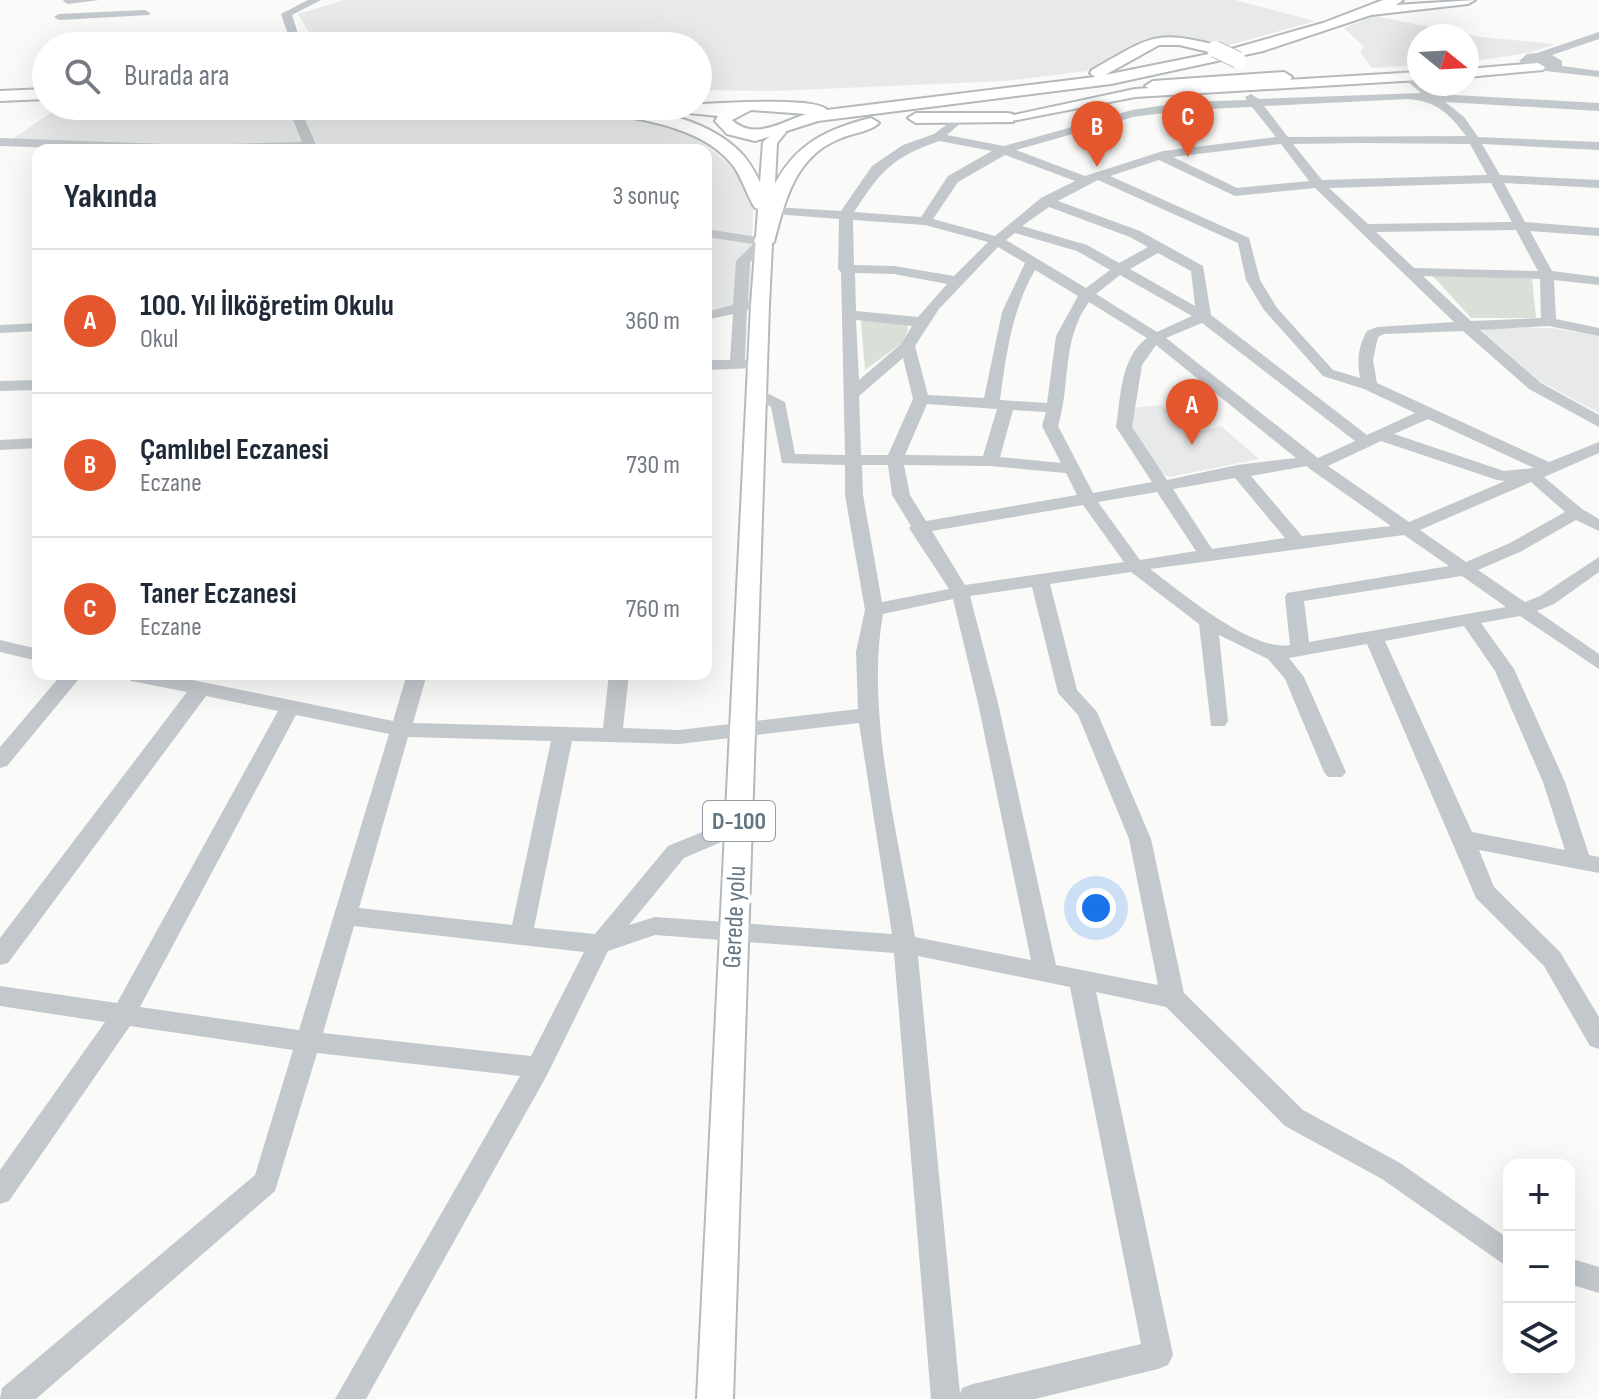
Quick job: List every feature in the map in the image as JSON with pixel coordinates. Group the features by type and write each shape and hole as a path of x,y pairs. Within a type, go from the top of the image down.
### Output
{"highway":[{"path":"712,110 756,105 791,115 815,116 918,105 1213,54 1297,31 1378,0"},
{"path":"712,120 723,121 741,133 779,132 791,115 811,109 983,94 1133,75 1221,58 1304,36 1396,0"},
{"path":"1364,14 1468,0"},
{"path":"1179,40 1215,49 1284,77 1242,83 1100,90 996,112 971,107 968,102 1005,85 1107,70 1144,45 1156,41 1179,40"},
{"path":"0,98 32,97"},
{"path":"918,105 1007,118"},
{"path":"723,121 729,112 737,108"},
{"path":"764,242 766,208 793,164 821,141 848,128 922,117 958,120 1007,118"},
{"path":"658,120 708,139 736,157 766,208"}],"main road":[{"path":"1479,69 1510,65 1524,59"},
{"path":"1479,70 1548,63"},
{"path":"1284,77 1407,74"},
{"path":"1007,118 1104,96 1242,83 1407,74"},
{"path":"766,208 770,142 779,132"},
{"path":"741,133 751,140 766,208"},
{"name":"Gerede yolu","path":"715,1399 757,393 748,365 748,306 764,242"}],"street":[{"path":"94,0 68,1 57,21 143,17 151,0"},
{"path":"280,0 292,32"},
{"path":"286,14 316,0"},
{"path":"1548,63 1566,47 1599,35"},
{"path":"1548,63 1565,56 1566,47"},
{"path":"1524,59 1599,72"},
{"path":"1242,83 1280,139 1318,184 1467,326 1535,386 1599,422"},
{"path":"1432,98 1460,120 1473,138 1522,226 1547,275 1549,322"},
{"path":"925,221 953,179 1004,150 1132,114 1186,106 1432,98 1599,107"},
{"path":"299,120 308,144"},
{"path":"946,1399 905,944 868,715 866,652 874,610 854,495 845,269 846,214 876,169 907,148 938,137 958,120"},
{"path":"938,137 1004,150 1092,178 1244,241 1253,280 1271,310 1328,373 1370,386 1429,412 1538,470 1576,513 1599,526"},
{"path":"852,394 907,346 919,322 996,240 1046,201 1092,178 1204,146 1280,139 1473,138 1599,146"},
{"path":"2,144 32,145"},
{"path":"1161,156 1235,192 1318,184 1496,179 1599,184"},
{"path":"1046,201 1160,246 1198,269 1204,317"},
{"path":"766,208 925,221 996,240 1154,336 1314,463 1462,570 1599,663"},
{"path":"1364,228 1522,226 1599,232"},
{"path":"1013,228 1082,248 1204,317 1376,440 1503,476 1538,470"},
{"path":"712,234 764,242"},
{"path":"1160,246 1117,270 1085,295 1070,317 1059,358 1056,408 1050,426 1089,501 1137,568 1208,622 1275,654 1294,677 1335,772"},
{"path":"990,461 999,402 1000,346 1024,275 1032,263"},
{"path":"845,269 894,270 957,281"},
{"path":"1411,272 1547,275 1599,281"},
{"path":"712,315 748,306"},
{"path":"848,315 919,322"},
{"path":"1204,317 1154,336 1135,356 1124,427 1209,558"},
{"path":"1370,386 1363,363 1372,334 1382,330 1549,322 1599,332"},
{"path":"0,329 32,327"},
{"path":"907,346 921,399 895,459 901,495 918,528 960,592 988,703 1046,973"},
{"path":"712,365 748,365"},
{"path":"0,386 32,385"},
{"path":"757,393 779,405 788,459 853,457 990,461 1074,469"},
{"path":"921,399 1056,408"},
{"path":"918,528 1089,501 1237,470 1314,463 1376,440 1429,412"},
{"path":"0,445 32,443"},
{"path":"874,610 960,592 1209,558 1297,542 1407,529 1538,470 1599,447"},
{"path":"1237,470 1297,542"},
{"path":"1300,649 1294,597 1462,570 1516,547 1576,513"},
{"path":"1275,654 1522,610 1547,600 1598,566"},
{"path":"1040,581 1068,693 1087,712 1140,839 1173,998 1294,1118 1391,1171 1503,1251"},
{"path":"1468,619 1504,669 1590,863"},
{"path":"1208,622 1218,721"},
{"path":"1373,636 1464,839 1484,892 1552,959 1599,1039"},
{"path":"0,646 32,651"},
{"path":"0,761 68,680"},
{"path":"161,680 403,730 679,737 744,727 868,715"},
{"path":"13,1399 266,1182 416,680"},
{"path":"612,736 618,680"},
{"path":"0,956 201,688"},
{"path":"0,1192 124,1014 290,707"},
{"path":"521,936 563,734"},
{"path":"350,1399 538,1067 600,944 676,852 739,825"},
{"path":"1464,839 1590,863"},
{"path":"346,916 600,944 655,926 734,929 905,944 1173,998"},
{"path":"973,1399 1158,1355 1081,980"},
{"path":"0,996 308,1042 538,1067"},
{"path":"1575,1273 1599,1280"}],"shaded area":[{"path":"344,0 1235,0 1315,21 1219,48 1194,39 1146,39 1128,47 1096,70 1005,81 773,91 712,90 712,32 309,32 298,14"},
{"path":"1375,16 1415,24 1407,24 1407,66 1372,68 1360,52 1364,47 1344,28"},
{"path":"1479,37 1556,44 1528,53 1479,60"},
{"path":"40,120 650,120 695,137 704,144 82,144 12,139"},
{"path":"712,150 728,163 750,193 753,212 750,302 712,312"},
{"path":"1433,276 1532,279 1536,318 1471,318"},
{"path":"861,320 907,325 908,330 902,343 865,370"},
{"path":"1490,328 1552,328 1599,336 1599,413 1538,380 1482,331"},
{"path":"1161,405 1175,418 1185,417 1202,431 1221,426 1259,459 1169,477 1155,470 1130,423 1131,408"}],"place":[{"name":"Taner Eczanesi","path":"1188,157"},
{"name":"Çamlıbel Eczanesi","path":"1097,167"},
{"name":"100. Yıl İlköğretim Okulu","path":"1192,445"}]}
